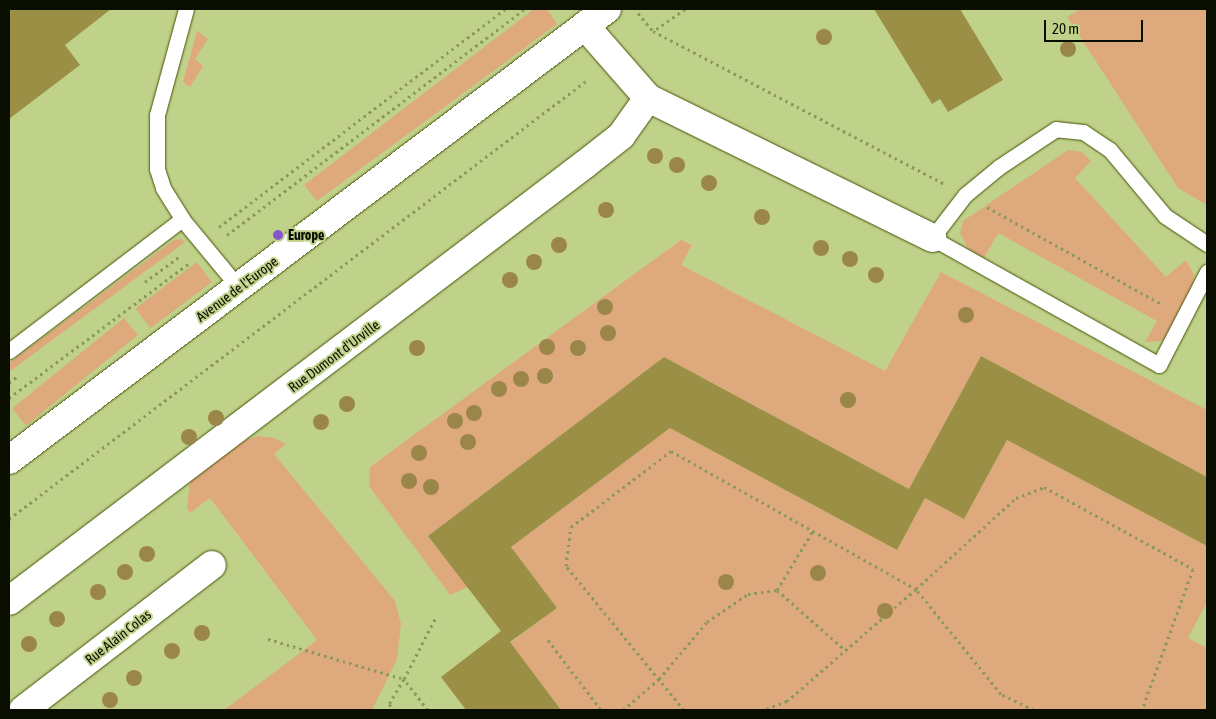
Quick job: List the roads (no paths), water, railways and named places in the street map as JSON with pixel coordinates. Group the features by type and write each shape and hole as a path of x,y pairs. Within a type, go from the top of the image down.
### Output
{"street":[{"name":"Avenue de l'Europe","path":"9,460 607,9"},
{"path":"585,26 648,98 932,238"},
{"name":"Rue Dumont d'Urville","path":"9,601 621,136 648,98"},
{"name":"Rue Alain Colas","path":"23,710 212,565"}],"lane":[{"path":"186,9 157,116 157,169 163,188 182,219 239,288"},
{"path":"1207,244 1165,216 1110,150 1083,132 1056,129 999,167 965,195 932,238 1159,366 1207,272"},
{"path":"9,350 182,219"}],"place":[{"name":"Europe","path":"278,235"}]}
